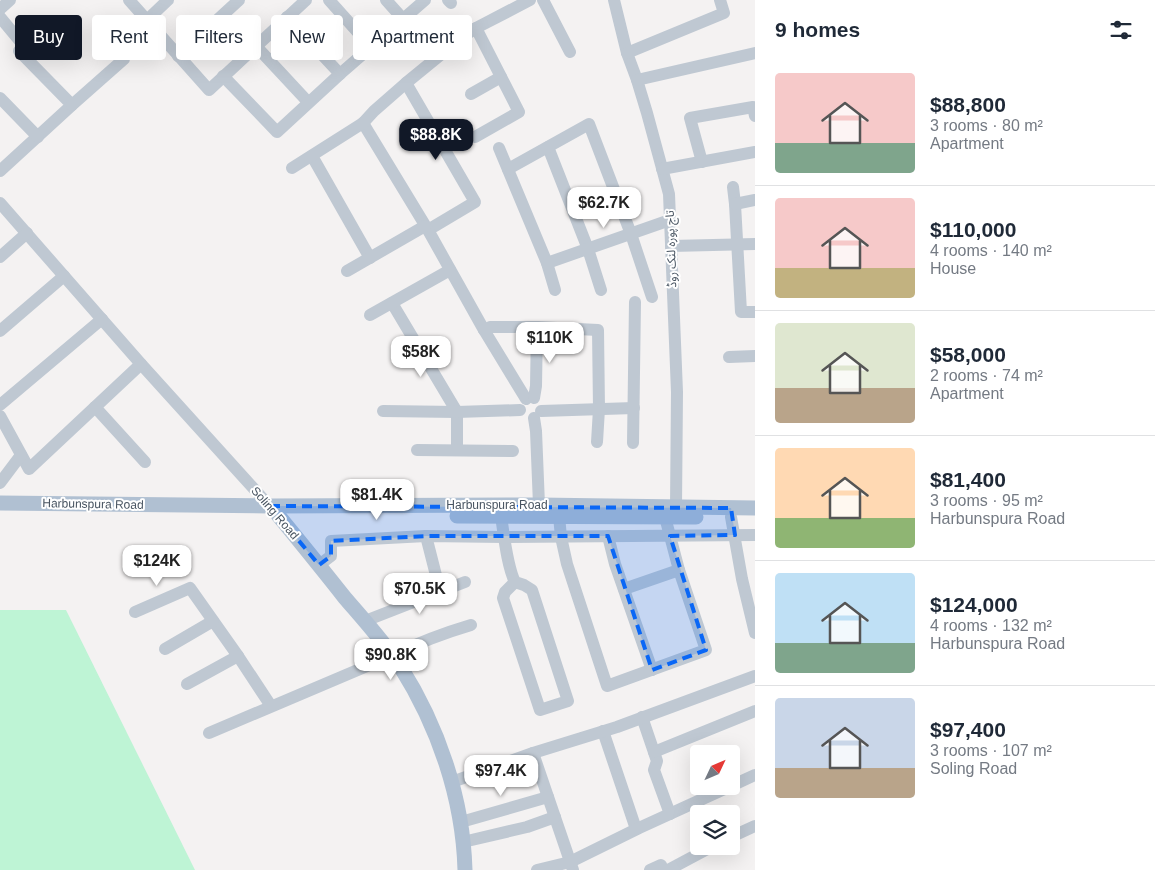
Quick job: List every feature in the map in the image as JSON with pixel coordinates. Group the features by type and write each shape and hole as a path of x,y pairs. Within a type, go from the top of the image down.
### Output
{"main road":[{"name":"Harbunspura Road","path":"0,503 501,516 634,517 671,512"},
{"name":"Harbunspura Road","path":"0,514 274,511 540,505 671,512 731,512 755,508"},
{"name":"Soling Road","path":"274,511 393,656 409,680 429,722 452,782 461,822 465,870"},
{"name":"Harbunspura Road","path":"731,512 755,517"}],"street":[{"path":"0,9 10,0"},
{"path":"128,0 142,15"},
{"path":"152,15 168,0"},
{"path":"223,15 239,0"},
{"path":"290,15 306,0"},
{"path":"329,0 353,27"},
{"path":"386,0 399,15"},
{"path":"408,15 425,0"},
{"path":"292,168 363,123 406,83 461,38 476,28 530,0"},
{"path":"543,0 570,52"},
{"name":"تاج پورہ لنک روڈ","path":"614,0 627,53 637,80 669,194 677,392 670,536 679,570 706,650 652,670"},
{"path":"627,53 724,12 720,0"},
{"path":"0,17 24,46 19,51 72,105"},
{"path":"475,137 519,112 476,28"},
{"path":"261,41 271,32"},
{"path":"166,42 176,54"},
{"path":"261,51 308,102"},
{"path":"637,80 755,54"},
{"path":"0,171 123,60"},
{"path":"182,60 208,90 241,60"},
{"path":"327,60 340,74"},
{"path":"224,76 277,132 356,60"},
{"path":"471,94 501,77"},
{"path":"347,271 475,202 406,83"},
{"path":"0,98 38,137"},
{"path":"702,162 690,118 753,107 755,116"},
{"path":"363,123 526,402"},
{"path":"508,169 589,124 631,234 652,297"},
{"path":"548,147 588,249 601,290"},
{"path":"499,148 547,263 555,290"},
{"path":"662,169 755,152"},
{"path":"312,156 370,258"},
{"path":"732,187 735,204 741,312 755,312"},
{"path":"735,204 755,200"},
{"name":"Soling Road","path":"0,203 141,364 274,511"},
{"path":"547,263 670,220"},
{"path":"0,257 27,233"},
{"path":"671,246 755,244"},
{"path":"370,315 450,270"},
{"path":"0,331 64,276"},
{"path":"633,443 634,302"},
{"path":"392,303 456,412 457,450"},
{"path":"0,406 102,319"},
{"path":"484,330 490,327 598,330 599,410 596,442"},
{"path":"538,327 536,386 521,414 529,419 537,414 634,408"},
{"path":"729,357 755,356"},
{"path":"0,416 29,469 141,364"},
{"path":"383,411 456,412 538,401 540,405 537,414 536,430 540,505"},
{"path":"95,407 145,462"},
{"path":"417,450 513,451"},
{"path":"0,483 21,455"},
{"path":"731,512 742,579 751,599 755,633"},
{"path":"501,516 512,576 515,582 532,590 568,701 540,710 503,598 515,582"},
{"path":"559,516 567,564 607,686 652,670 615,564 608,536"},
{"path":"634,517 634,536"},
{"path":"319,565 331,556 331,541 426,536 755,535"},
{"path":"426,536 440,591"},
{"path":"624,588 679,570"},
{"path":"365,621 465,582"},
{"path":"136,612 190,588 271,706"},
{"path":"165,650 213,621"},
{"path":"209,733 393,656 418,643 445,632 471,625"},
{"path":"187,684 238,656"},
{"path":"452,782 532,753 603,731 755,676"},
{"path":"654,752 755,711"},
{"path":"642,717 654,752 656,761 654,770 670,814"},
{"path":"603,731 636,829"},
{"path":"532,753 572,866"},
{"path":"740,782 755,775"},
{"path":"537,870 572,866 636,829 711,795"},
{"path":"461,822 548,798"},
{"path":"463,842 527,827 555,817"},
{"path":"740,833 755,826"},
{"path":"668,870 696,855"},
{"path":"650,870 661,865 663,870"}],"highlighted area":[{"path":"270,506 731,508 735,535 670,536 706,650 652,670 608,536 426,536 331,541 331,556 319,565"}],"green space":[{"path":"0,610 66,610 195,870 0,870"}]}
